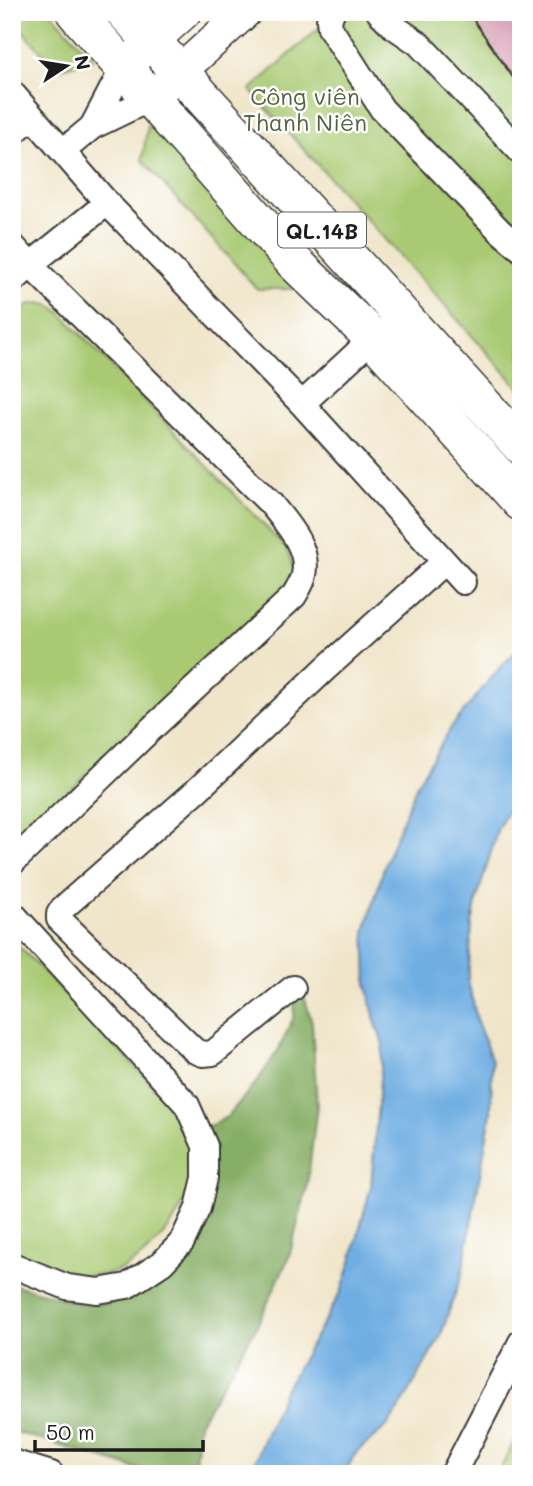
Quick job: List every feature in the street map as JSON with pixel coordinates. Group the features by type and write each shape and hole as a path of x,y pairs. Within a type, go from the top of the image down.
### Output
{"highway":[{"name":"QL.14B","path":"75,12 295,263 373,338 521,502"},
{"name":"QL.14B","path":"125,12 521,446"}],"main road":[{"path":"124,68 185,12"},
{"path":"150,99 245,12"}],"street":[{"path":"332,12 330,28 382,109 500,231 521,249"},
{"path":"379,12 393,26 418,43 521,152"},
{"path":"92,127 124,68"},
{"path":"12,93 107,203 302,404 463,582"},
{"path":"63,151 92,127 150,99"},
{"path":"12,134 32,116"},
{"path":"21,273 107,203"},
{"path":"12,245 21,273 271,504 300,545 305,563 304,576 294,596 12,863"},
{"path":"302,404 373,338"},
{"path":"293,988 213,1053 203,1055 195,1051 59,919 59,914 444,562"},
{"path":"12,913 187,1105 205,1146 205,1178 198,1208 182,1242 162,1263 128,1286 98,1291 67,1287 12,1265"},
{"path":"453,1474 521,1342"},
{"path":"12,1462 51,1474"}],"path":[{"path":"12,307 18,313"}],"green space":[{"path":"12,12 51,12 93,59 57,69 12,19"},
{"name":"Công viên Thanh Niên","path":"337,12 521,12 521,390 250,90"},
{"path":"148,124 302,289 257,289 142,160"},
{"path":"34,303 49,305 61,313 286,548 294,570 287,592 12,843 12,318"},
{"path":"12,939 164,1097 186,1135 191,1154 191,1173 188,1192 180,1210 169,1228 148,1250 129,1265 114,1272 88,1276 56,1273 12,1254"},
{"path":"301,986 312,1023 317,1105 307,1187 289,1257 256,1328 199,1423 194,1474 154,1474 12,1431 12,1284 79,1303 100,1304 124,1301 147,1290 170,1274 187,1247 202,1130 227,1117 255,1084 279,1049 294,1017 295,993"},
{"path":"521,1428 521,1474 498,1474"}],"water":[{"path":"521,647 521,787 498,828 472,924 468,981 478,1024 492,1061 491,1114 462,1274 440,1337 405,1399 389,1424 356,1453 344,1474 251,1474 283,1393 341,1292 371,1186 383,1044 367,985 365,931 386,861 417,784 452,726 502,665"}],"building":[{"path":"468,12 521,12 521,89"}]}
